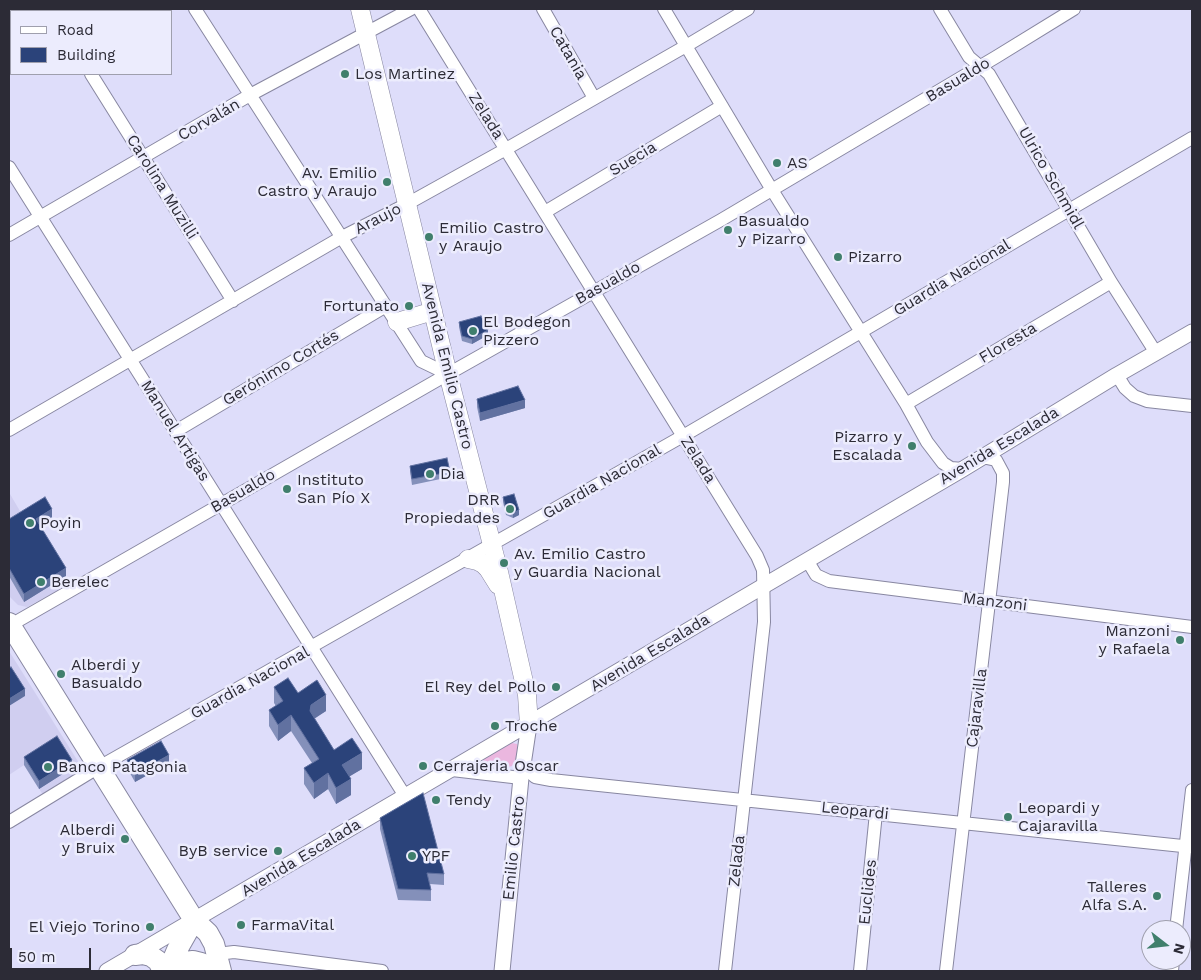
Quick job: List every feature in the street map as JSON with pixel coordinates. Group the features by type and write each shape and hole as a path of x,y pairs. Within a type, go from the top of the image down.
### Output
{"main road":[{"name":"Avenida Emilio Castro","path":"360,9 432,311 504,596 527,695 529,724"},
{"path":"397,322 432,311"},
{"path":"468,559 477,561 488,569 504,596"},
{"path":"9,625 194,920 208,933 216,966 193,961 185,962 170,971"},
{"path":"170,971 177,950 194,920"},
{"path":"135,955 151,956 158,961 163,971"}],"street":[{"path":"195,9 421,360 448,374"},
{"name":"Corvalán","path":"9,235 250,95 411,9"},
{"name":"Zelada","path":"419,9 758,556 763,570 764,622 725,971"},
{"name":"Catania","path":"543,9 594,98"},
{"path":"664,9 772,190 906,404 927,442 943,463 951,468 962,469"},
{"name":"Araujo","path":"9,430 342,236 407,204 506,149 748,9"},
{"name":"Ulrico Schmidl","path":"940,9 969,57 989,74 1070,209 1111,282 1156,353"},
{"name":"Basualdo","path":"9,625 772,190 1074,9"},
{"name":"Carolina Muzilli","path":"92,75 233,301"},
{"name":"Suecia","path":"545,212 722,106"},
{"name":"Guardia Nacional","path":"9,822 99,768 683,436 1192,138"},
{"name":"Manuel Artigas","path":"9,166 405,796"},
{"name":"Floresta","path":"906,404 1111,282"},
{"name":"Gerónimo Cortés","path":"176,431 386,306"},
{"name":"Avenida Escalada","path":"108,971 452,770 1192,332"},
{"path":"1117,375 1125,388 1134,396 1147,401 1192,406"},
{"name":"Cajaravilla","path":"946,971 1003,473 996,460 982,457"},
{"name":"Manzoni","path":"807,560 816,575 829,581 1192,627"},
{"name":"Emilio Castro","path":"502,971 522,770 529,724"},
{"path":"452,770 522,770"},
{"name":"Leopardi","path":"522,770 528,771 535,777 551,780 1189,847"},
{"path":"1178,920 1189,847 1192,790"},
{"name":"Euclides","path":"860,971 876,813"},
{"path":"216,966 234,952 382,971"}],"shaded area":[{"path":"9,494 24,518 52,517 36,527 70,584 27,607 18,605 9,596"},
{"path":"9,651 79,763 78,772 74,776 43,795 24,765 9,775"},
{"path":"512,743 517,744 518,749 512,766 500,769 484,766 482,762 485,758"}],"building":[{"name":"El Bodegon Pizzero","path":"481,316 488,330 472,339 462,336 459,322"},
{"path":"518,386 525,400 480,413 477,399"},
{"path":"447,458 450,472 412,479 410,466"},
{"name":"DRR Propiedades","path":"514,494 519,510 513,513 506,509 503,497"},
{"path":"45,497 52,509 36,519 66,568 24,594 9,568 9,519"},
{"path":"11,667 25,689 9,699 9,668"},
{"path":"288,678 298,693 317,680 326,695 311,705 310,711 334,750 352,738 362,753 342,765 351,779 336,788 328,773 314,783 304,768 319,759 291,715 278,725 269,710 283,701 274,687"},
{"name":"Banco Patagonia","path":"57,736 72,760 39,781 24,757"},
{"path":"161,741 169,755 135,774 127,760"},
{"name":"YPF","path":"423,793 444,874 427,873 431,890 398,889 380,818"}],"place":[{"name":"Los Martinez","path":"345,74"},
{"name":"AS","path":"777,163"},
{"name":"Av. Emilio Castro y Araujo","path":"387,182"},
{"name":"Basualdo y Pizarro","path":"728,230"},
{"name":"Emilio Castro y Araujo","path":"429,237"},
{"name":"Pizarro","path":"838,257"},
{"name":"Fortunato","path":"409,306"},
{"name":"El Bodegon Pizzero","path":"473,331"},
{"name":"Pizarro y Escalada","path":"912,446"},
{"name":"Dia","path":"430,474"},
{"name":"Instituto San Pío X","path":"287,489"},
{"name":"DRR Propiedades","path":"510,509"},
{"name":"Poyin","path":"30,523"},
{"name":"Av. Emilio Castro y Guardia Nacional","path":"504,563"},
{"name":"Berelec","path":"41,582"},
{"name":"Manzoni y Rafaela","path":"1180,640"},
{"name":"Alberdi y Basualdo","path":"61,674"},
{"name":"El Rey del Pollo","path":"556,687"},
{"name":"Troche","path":"495,726"},
{"name":"Cerrajeria Oscar","path":"423,766"},
{"name":"Banco Patagonia","path":"48,767"},
{"name":"Tendy","path":"436,800"},
{"name":"Leopardi y Cajaravilla","path":"1008,817"},
{"name":"Alberdi y Bruix","path":"125,839"},
{"name":"ByB service","path":"278,851"},
{"name":"YPF","path":"412,856"},
{"name":"Talleres Alfa S.A.","path":"1157,896"},
{"name":"FarmaVital","path":"241,925"},
{"name":"El Viejo Torino","path":"150,927"}]}
